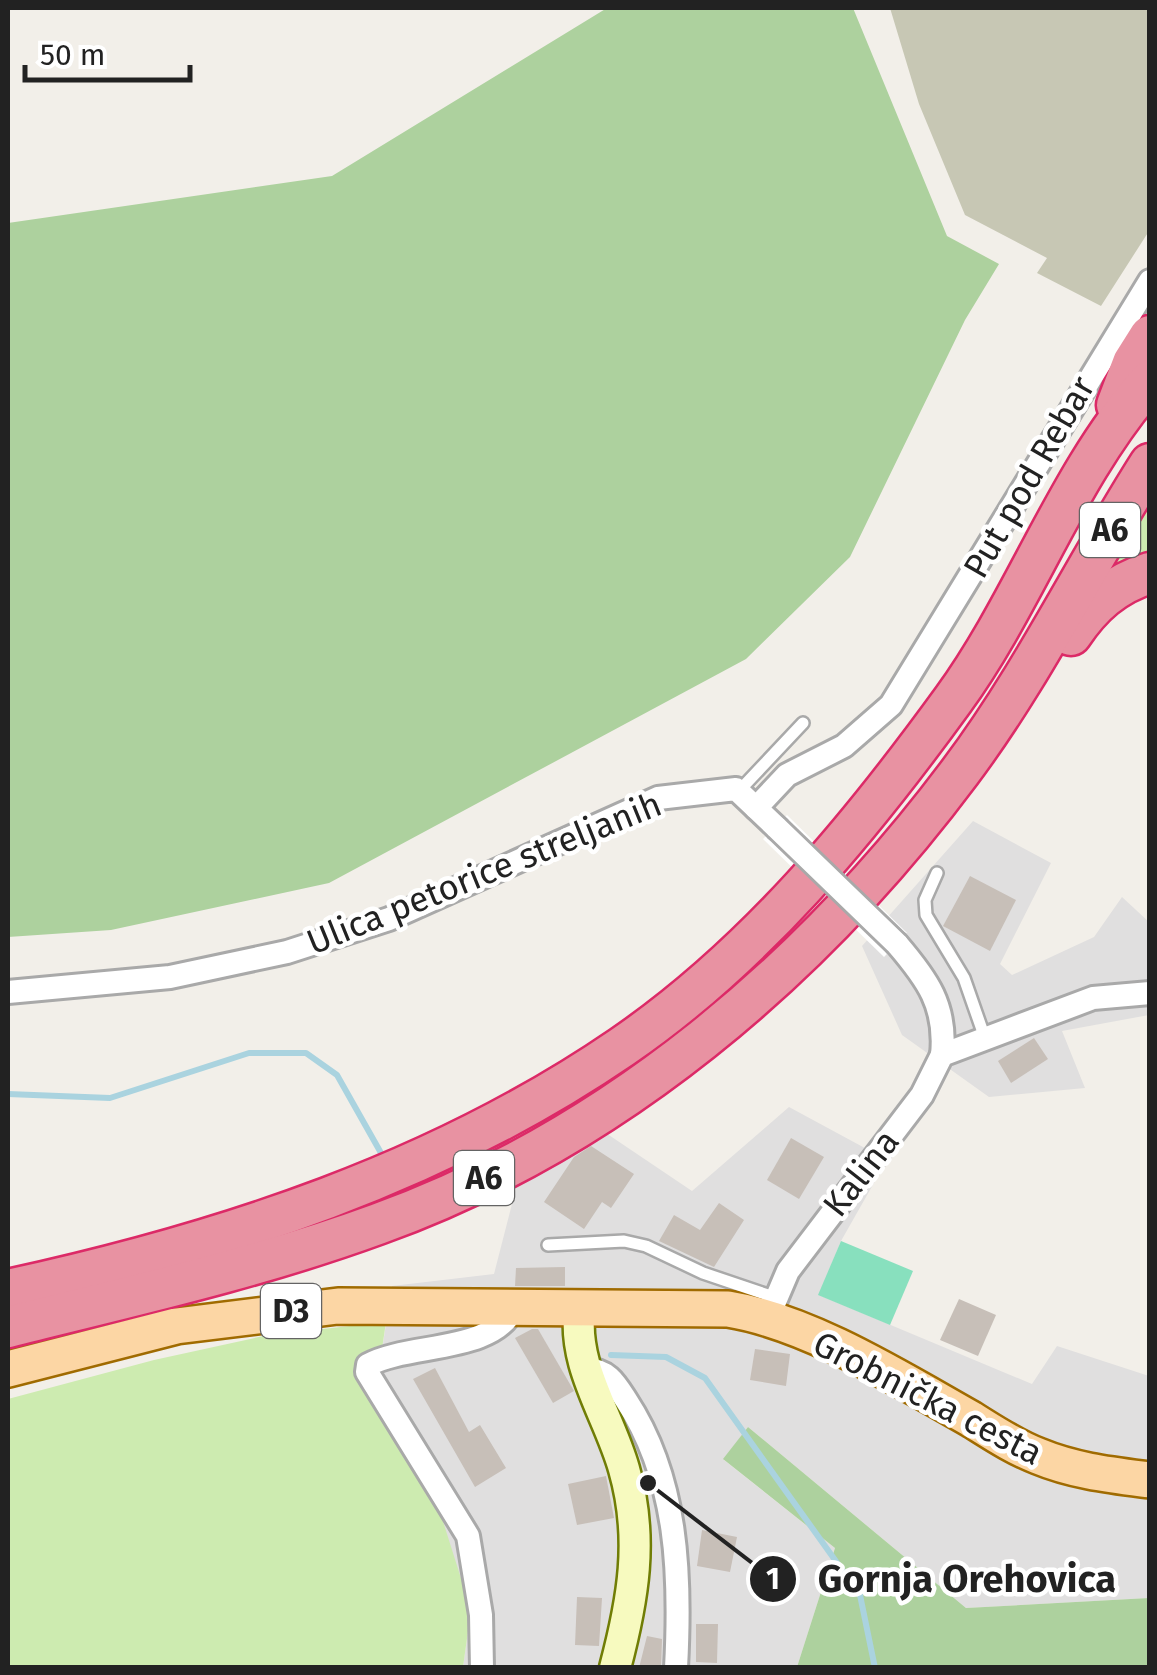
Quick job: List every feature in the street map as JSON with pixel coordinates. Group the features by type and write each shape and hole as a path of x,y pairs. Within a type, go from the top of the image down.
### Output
{"highway":[{"path":"1107,440 1133,363 1150,336"},
{"name":"A6","path":"8,1290 302,1210 472,1136 623,1047 743,948 855,830 956,696 1107,440 1150,381"},
{"name":"A6","path":"8,1326 271,1259 380,1224 481,1180 624,1098 714,1031 822,934 900,848 1003,712 1150,464"},
{"path":"1003,712 1042,677 1096,604 1126,581 1150,573"}],"main road":[{"name":"D3","path":"8,1369 176,1326 338,1306 772,1308"},
{"path":"580,1306 578,1338 586,1369 631,1495 636,1551 633,1600 615,1668"},
{"name":"Grobnička cesta","path":"772,1308 1034,1455 1076,1470 1150,1480"}],"street":[{"name":"Put pod Rebar","path":"747,800 806,762 863,733 911,676 1084,383 1150,281"},
{"name":"Ulica petorice streljanih","path":"8,992 170,977 287,952 388,918 658,798 747,800"},
{"path":"747,800 897,944 936,996 944,1033 942,1054 986,1041 1092,998 1150,994"},
{"name":"Kalina","path":"772,1308 788,1271 922,1095 942,1054"},
{"path":"482,1668 477,1582 468,1536 367,1372 368,1365 389,1356 435,1348 500,1328 514,1307"},
{"path":"586,1369 599,1370 613,1380 636,1415 664,1479 678,1574 676,1668"}],"lane":[{"path":"747,800 803,723"},
{"path":"937,873 925,900 926,915 964,978 986,1041"},
{"path":"548,1246 624,1241 646,1246 772,1308"}],"shaded area":[{"path":"890,8 1149,8 1149,231 1101,306 1037,273 1047,258 965,215 919,104"},
{"path":"973,821 1051,863 1000,964 1012,975 1094,937 1122,897 1149,922 1149,1015 1062,1031 1085,1088 989,1097 902,1035 862,946"},
{"path":"789,1107 887,1160 841,1241 819,1295 1032,1384 1057,1346 1149,1376 1149,1598 966,1608 748,1427 724,1460 835,1548 797,1667 463,1667 471,1610 379,1369 392,1286 494,1274 521,1169 594,1125 692,1191"}],"green space":[{"path":"607,8 853,8 947,236 999,264 965,320 850,557 746,659 329,883 111,930 8,937 8,223 332,176"},
{"path":"1149,506 1149,560 1107,579"},
{"path":"841,1241 913,1271 890,1325 818,1295"},
{"path":"386,1322 379,1369 423,1458 471,1610 463,1667 8,1668 8,1399 268,1335"},
{"path":"748,1427 966,1608 1149,1598 1149,1667 797,1667 835,1548 723,1459"}],"pier":[{"path":"787,815 907,933 884,957 763,839"}],"building":[{"path":"970,876 1016,900 990,951 943,926"},
{"path":"1034,1038 1048,1059 1011,1083 998,1061"},
{"path":"791,1138 824,1157 799,1199 767,1180"},
{"path":"591,1146 634,1174 611,1208 602,1202 584,1229 544,1202 574,1157"},
{"path":"719,1203 744,1220 714,1267 659,1241 674,1215 700,1230"},
{"path":"565,1267 565,1286 515,1286 516,1268"},
{"path":"959,1299 996,1315 978,1356 940,1340"},
{"path":"538,1329 574,1391 553,1403 515,1338"},
{"path":"755,1349 790,1354 786,1386 750,1380"},
{"path":"435,1368 469,1432 480,1425 506,1468 475,1487 413,1379"},
{"path":"606,1476 614,1518 577,1525 568,1484"},
{"path":"702,1530 737,1537 730,1572 697,1566"},
{"path":"577,1597 602,1598 599,1646 575,1645"},
{"path":"696,1624 718,1624 717,1663 696,1662"},
{"path":"647,1636 662,1639 661,1668 639,1668"}],"waterway":[{"path":"8,1094 110,1098 249,1053 306,1053 337,1075 381,1153"},
{"path":"611,1355 666,1357 705,1378 860,1595 875,1668"}],"place":[{"name":"Gornja Orehovica","path":"648,1483"}]}
